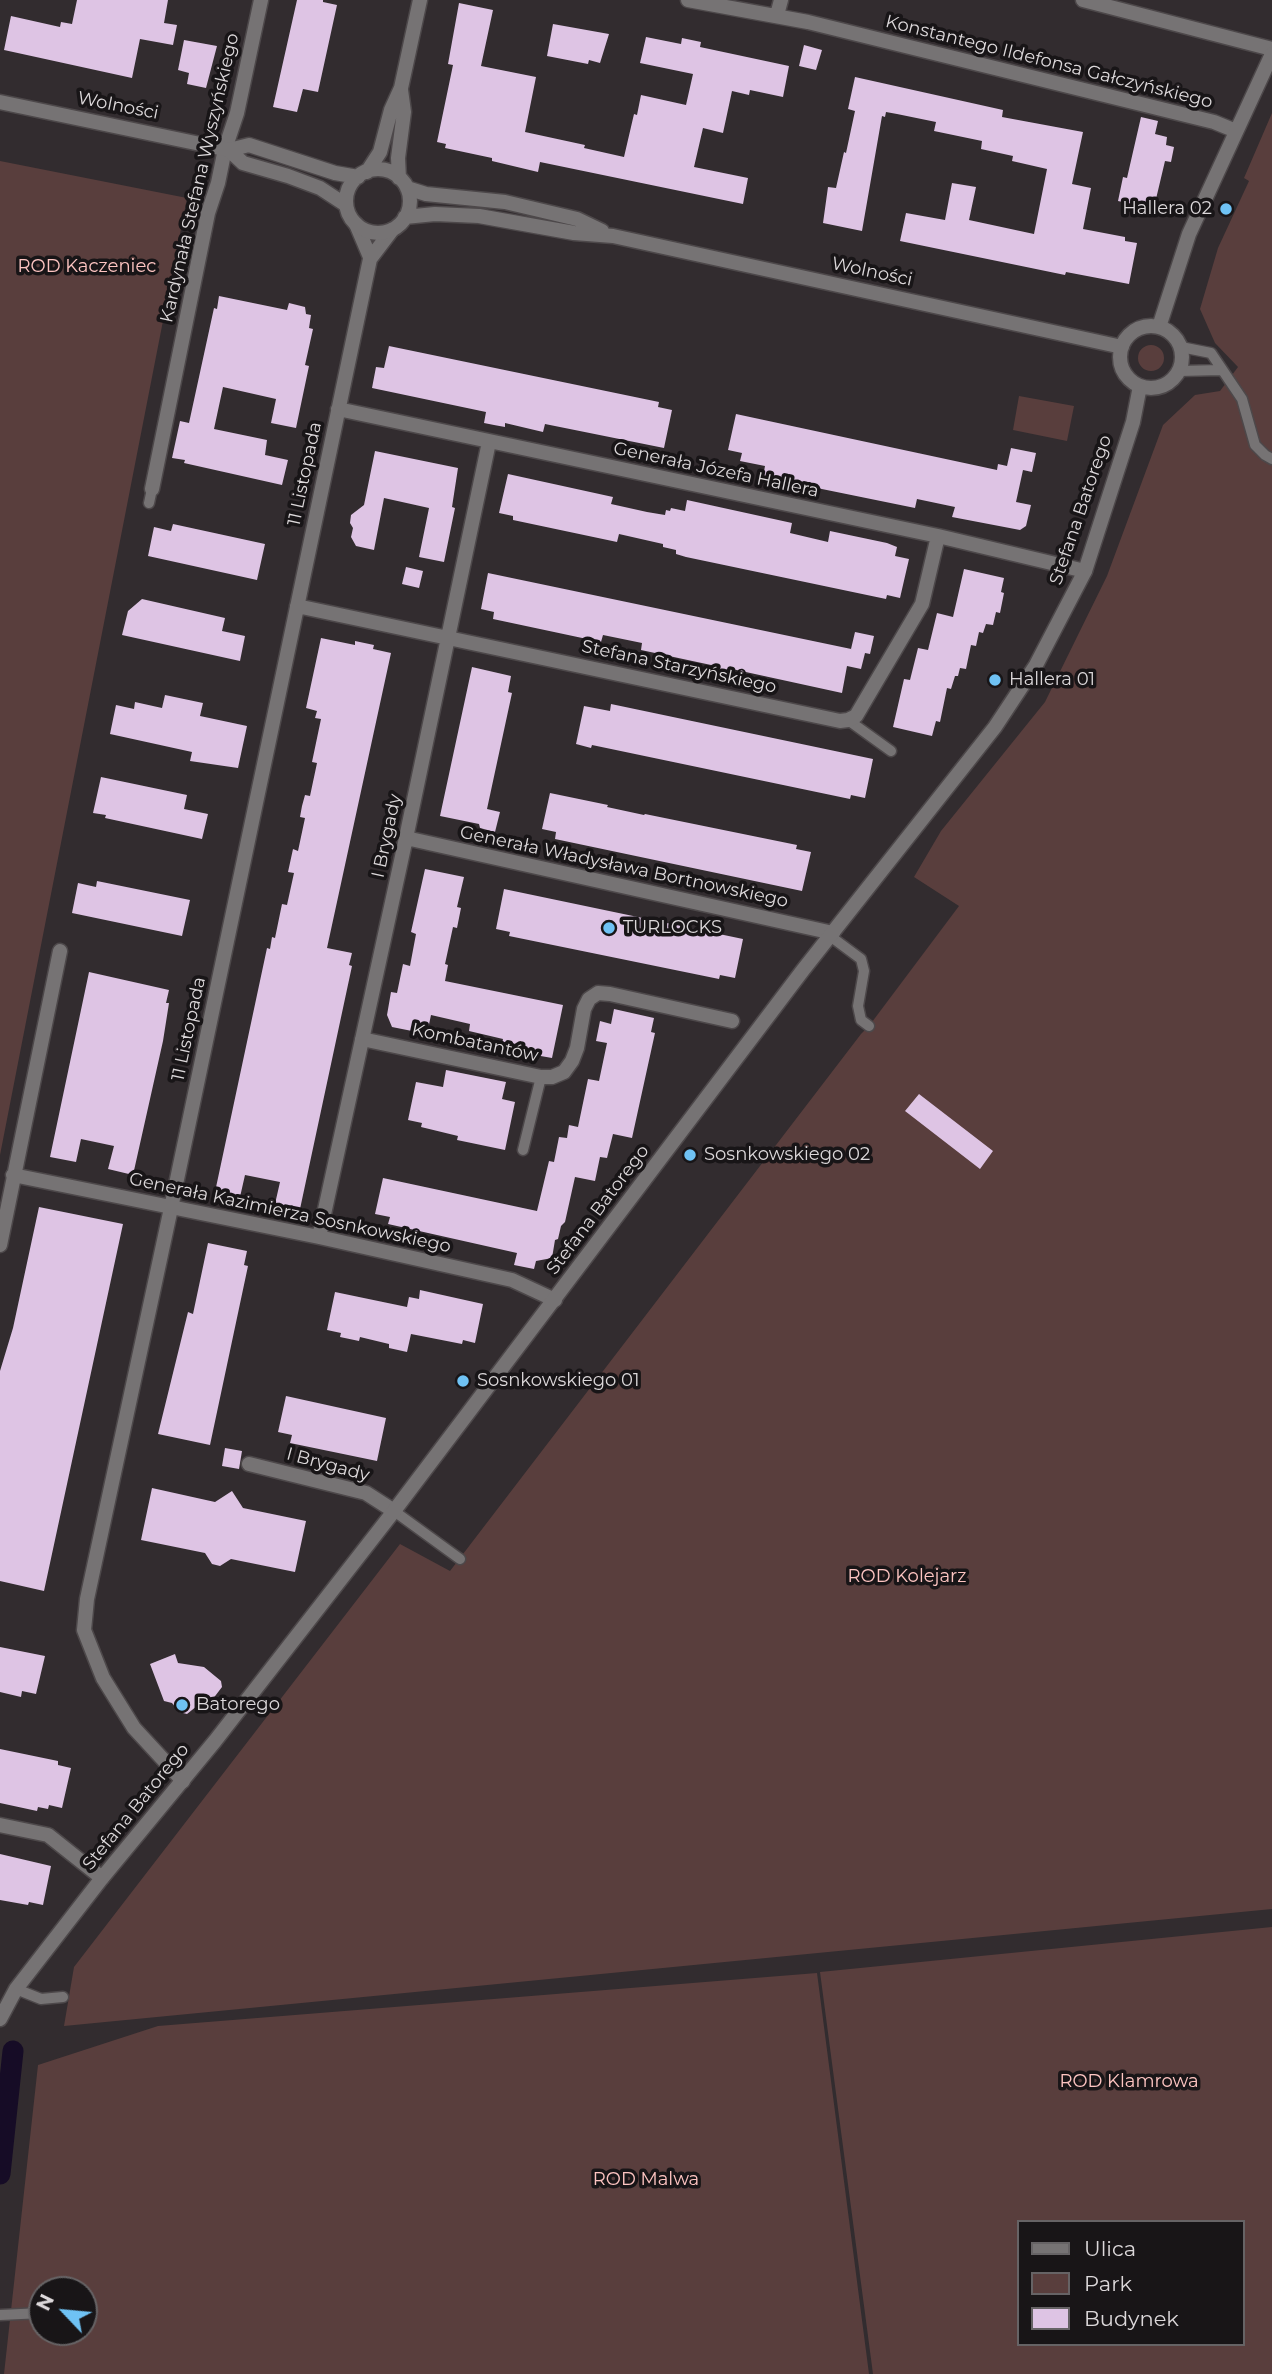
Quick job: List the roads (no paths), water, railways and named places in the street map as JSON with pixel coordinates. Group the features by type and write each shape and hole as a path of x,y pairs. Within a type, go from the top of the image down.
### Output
{"street":[{"name":"Kardynała Stefana Wyszyńskiego","path":"151,496 208,213 237,113 261,0"},
{"path":"370,257 346,205 348,190 380,152 391,110 401,88 420,0"},
{"name":"Konstantego Ildefonsa Gałczyńskiego","path":"688,0 777,15 1214,122 1236,131"},
{"path":"777,15 781,0"},
{"path":"1083,0 1272,51 1189,233 1159,327"},
{"path":"356,224 362,229 377,233 392,230 405,217 409,206 398,158 404,112 401,88"},
{"name":"Wolności","path":"0,102 227,149 248,145 335,173 363,174"},
{"name":"Wolności","path":"227,149 243,163 320,188 346,205"},
{"path":"363,174 384,170 403,183"},
{"name":"Wolności","path":"403,183 426,194 505,202 577,219 613,236"},
{"name":"Wolności","path":"405,217 423,214 479,216 574,233 613,236 1122,348"},
{"name":"11 Listopada","path":"183,1781 144,1740 117,1703 103,1678 84,1630 87,1599 370,257 392,230"},
{"path":"1147,326 1159,327 1176,338 1181,347 1179,371 1163,386 1140,386 1130,380 1120,359 1128,337 1147,326"},
{"name":"Stefana Batorego","path":"1,2015 16,1989 394,1511 831,934 995,727 1036,665 1085,570 1133,422 1140,386"},
{"name":"Generała Józefa Hallera","path":"338,409 938,536 1085,570"},
{"name":"I Brygady","path":"319,1237 489,442"},
{"path":"848,720 856,716 922,604 938,536"},
{"name":"Stefana Starzyńskiego","path":"297,606 840,721 848,720"},
{"name":"Generała Władysława Bortnowskiego","path":"406,838 831,934"},
{"path":"0,1245 60,951"},
{"name":"Kombatantów","path":"362,1039 541,1077 552,1077 564,1072 572,1061 584,1009 589,999 598,993 732,1021"},
{"name":"Generała Kazimierza Sosnkowskiego","path":"13,1175 319,1237 512,1280 555,1300"},
{"name":"I Brygady","path":"249,1464 366,1493 394,1511"},
{"path":"0,1825 48,1835 102,1878"}],"lane":[{"path":"1181,347 1211,353 1242,398 1255,445 1272,459"},
{"path":"1179,371 1221,370"},
{"path":"848,720 891,751"},
{"path":"831,934 861,959 864,971 858,1006 861,1020 869,1026"},
{"path":"523,1150 541,1077"},
{"path":"394,1511 460,1559"},
{"path":"16,1989 41,1999 63,1997"},
{"path":"0,2315 28,2314"}],"waterway":[{"path":"0,2174 13,2051"}],"place":[{"name":"Hallera 02","path":"1226,209"},
{"name":"Hallera 01","path":"995,680"},
{"name":"TURLOCKS","path":"609,928"},
{"name":"Sosnkowskiego 02","path":"690,1155"},
{"name":"Sosnkowskiego 01","path":"463,1381"},
{"name":"Batorego","path":"182,1705"}],"park label":[{"name":"ROD Kaczeniec","path":"87,267"},
{"name":"ROD Kolejarz","path":"907,1577"},
{"name":"ROD Klamrowa","path":"1129,2082"},
{"name":"ROD Malwa","path":"646,2180"}]}
